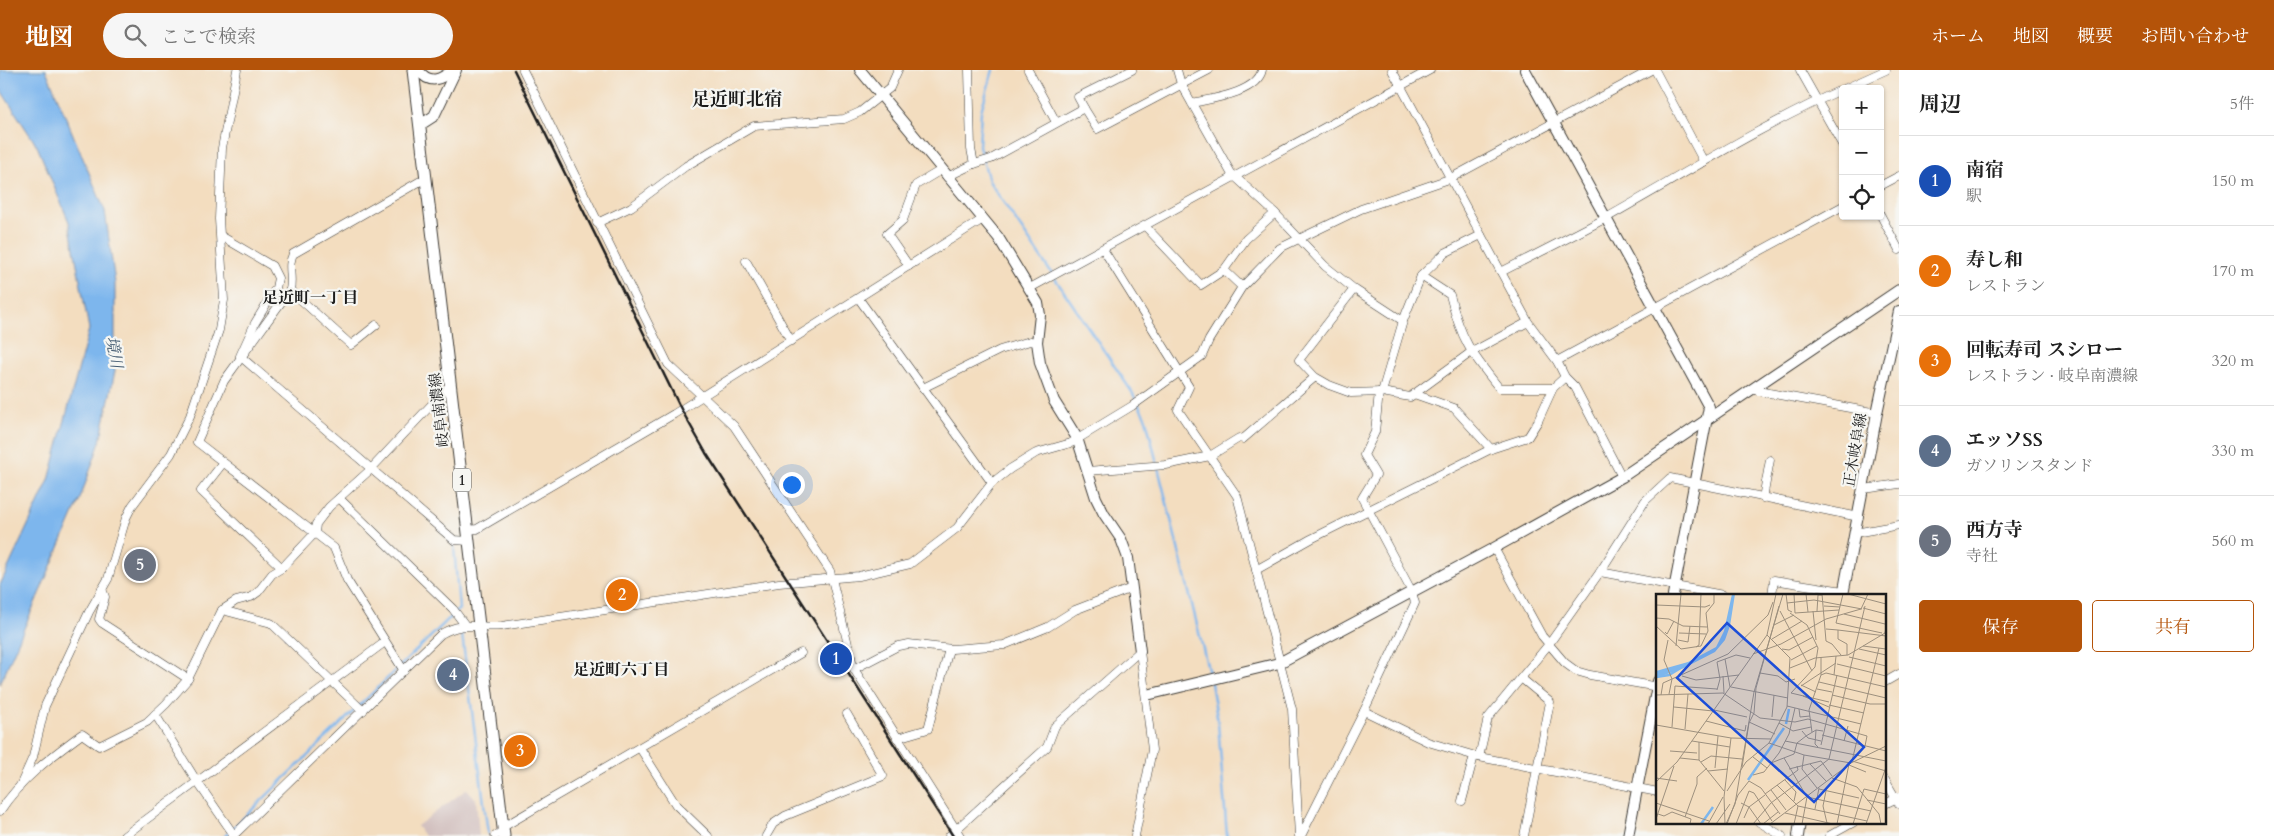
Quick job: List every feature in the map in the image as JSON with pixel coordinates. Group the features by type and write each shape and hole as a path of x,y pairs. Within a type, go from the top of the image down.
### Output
{"main road":[{"name":"岐阜南濃線","path":"413,70 424,178 469,536 501,833"}],"street":[{"path":"20,786 33,757 45,706 113,565 126,518 132,506 171,454 190,416 219,330 224,300 222,236 219,219 222,148 237,70"},
{"path":"418,70 423,76 432,81 442,78 455,70"},
{"path":"420,125 434,116 455,70"},
{"path":"523,70 668,364 734,426 830,571 854,669 896,738 960,836"},
{"path":"860,70 998,237 1038,303 1040,315 1037,342 1040,363 1046,383 1054,401 1077,438 1100,506 1121,539 1128,558 1147,695 1152,750 1135,836"},
{"path":"597,223 631,207 686,166 754,126 844,119 860,112 882,97 890,88 898,70"},
{"path":"969,70 971,148 974,164"},
{"path":"1028,70 1056,122"},
{"path":"1132,70 1078,96 1097,129 1209,70"},
{"path":"1177,70 1181,84 1231,173 1275,213 1325,266 1354,289 1403,321"},
{"path":"1192,103 1239,92 1257,80 1262,70"},
{"path":"1392,70 1449,179 1528,322 1557,361 1565,377 1575,388 1622,477"},
{"path":"1030,288 1430,70"},
{"path":"1525,70 1709,407 1674,590"},
{"path":"155,714 196,780 234,835 441,634 450,629 465,625 489,628 779,583 833,580 910,564 957,528 992,483 1036,453 1071,443 1132,406 1202,356 1218,325 1242,287 1280,248 1361,209 1449,179 1651,70"},
{"path":"1655,70 1704,162"},
{"path":"1800,70 1839,139"},
{"path":"1852,85 1886,70"},
{"path":"1501,272 1605,218 1704,162 1839,91"},
{"path":"909,266 887,234 903,220 916,185 944,173 992,159 1084,108"},
{"path":"1884,184 1899,176"},
{"path":"404,671 347,580 334,548 197,442 224,381 240,356 290,290 293,279 289,263 293,254 424,178"},
{"path":"1557,361 1839,208"},
{"path":"1145,226 1201,285 1224,270 1246,239 1275,213"},
{"path":"240,356 370,470 376,472 454,540 469,536 477,529 702,397 983,219"},
{"path":"1883,220 1899,250"},
{"path":"1300,836 1364,711 1415,603 1412,592 1362,498 1376,475 1364,456 1375,432 1380,392 1403,321 1421,276 1446,253 1481,234"},
{"path":"222,236 272,266 278,278 276,288 255,322 240,356"},
{"path":"1103,249 1189,387 1178,410 1238,496 1292,709 1300,836"},
{"path":"746,261 791,341"},
{"path":"1224,270 1242,287"},
{"path":"1421,276 1450,296 1456,321 1470,353 1499,388 1553,388"},
{"path":"1354,289 1299,360 1315,377 1329,386 1351,392 1380,392 1410,397 1470,353 1528,322"},
{"path":"290,290 350,345 376,325"},
{"path":"1147,695 1280,663 1494,548 1622,477 1899,290"},
{"path":"859,299 992,483"},
{"name":"正木岐阜線","path":"1843,593 1856,533 1877,413 1899,311"},
{"path":"923,388 1000,350 1030,341 1037,342"},
{"path":"1087,471 1166,465 1210,456 1239,438 1243,439 1315,377"},
{"path":"1256,570 1367,510 1491,449 1528,437 1538,421 1553,388 1565,377"},
{"path":"0,811 20,786 48,759 82,734 99,746 147,722 188,679 222,610 236,601 251,597 258,592 272,574 282,568 315,533 316,524 329,507 370,470 450,385"},
{"path":"1754,388 1758,392 1877,413"},
{"path":"1414,394 1454,408 1491,449"},
{"path":"1763,498 1770,460"},
{"path":"223,463 201,491 282,568"},
{"path":"1462,802 1488,718 1549,644 1600,572 1645,501 1670,478 1859,517"},
{"path":"1864,489 1899,484"},
{"path":"339,498 456,612 465,625"},
{"path":"1856,533 1899,525"},
{"path":"1494,548 1542,636 1576,671 1590,675 1656,684"},
{"path":"1600,572 1674,590 1712,594"},
{"path":"1772,594 1774,580 1843,593"},
{"path":"854,669 898,646 909,644 949,649 1004,645 1048,628 1075,610 1132,588"},
{"path":"102,589 105,597 99,619 102,623 188,679"},
{"path":"222,610 271,623 334,681 363,711"},
{"path":"124,836 196,780 385,642"},
{"path":"896,738 928,729 949,649"},
{"path":"949,836 1047,747 1055,726 1140,651"},
{"path":"501,833 801,653"},
{"path":"1886,681 1899,674"},
{"path":"1521,678 1550,702 1524,836"},
{"path":"1628,836 1656,689"},
{"path":"1364,711 1428,742 1477,757 1536,770 1656,792"},
{"path":"766,836 773,824 785,816 883,776 847,714"},
{"path":"640,748 676,805 708,836"},
{"path":"1886,782 1898,800 1886,804"},
{"path":"1762,824 1782,836"},
{"path":"1829,836 1850,824"}],"shaded area":[{"path":"467,789 476,799 479,836 424,836 417,826"}],"water":[{"name":"境川","path":"0,70 46,70 105,211 115,283 115,371 100,442 80,499 0,684 0,585 49,480 89,329 69,222 37,146 0,89"}],"waterway":[{"path":"993,70 981,111 979,146 989,181 1132,392 1146,419 1210,677"},
{"path":"454,546 459,609"},
{"path":"225,836 459,609"},
{"path":"461,627 488,834"},
{"path":"1211,683 1218,723 1227,836"}],"railway":[{"path":"514,70 681,409 706,453 953,836"}],"place":[{"name":"西方寺","path":"140,565"},
{"name":"寿し和","path":"622,595"},
{"name":"南宿","path":"836,659"},
{"name":"エッソSS","path":"453,675"},
{"name":"回転寿司 スシロー","path":"520,751"}],"district":[{"name":"足近町北宿","path":"737,99"},
{"name":"足近町一丁目","path":"310,297"},
{"name":"足近町六丁目","path":"621,669"}]}
